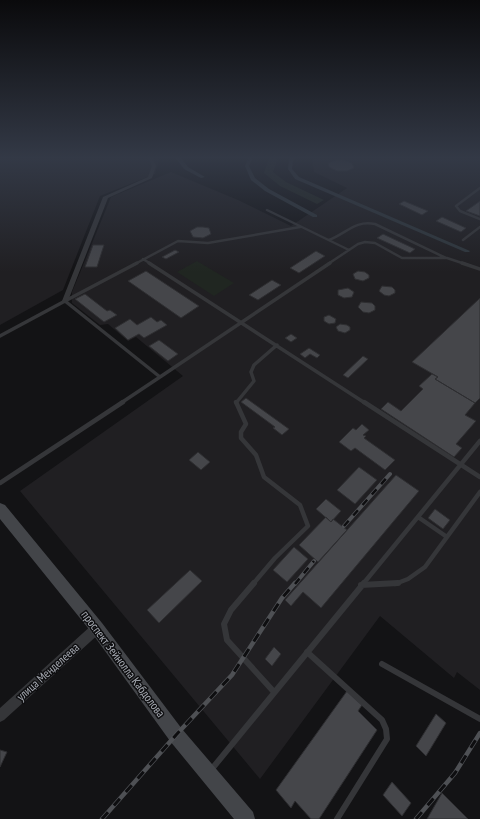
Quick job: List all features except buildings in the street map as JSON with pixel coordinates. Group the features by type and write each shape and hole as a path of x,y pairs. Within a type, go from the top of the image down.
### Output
{"main road":[{"name":"проспект Зейнолла Кабдолова","path":"0,509 97,628 176,735 246,819"}],"street":[{"path":"65,301 106,197 110,195"},
{"name":"улица Менделеева","path":"0,716 97,628"}],"lane":[{"path":"470,195 456,206 460,210 480,219"},
{"path":"267,210 349,250"},
{"path":"329,240 344,233 355,224 368,223 381,227 447,258 480,269"},
{"path":"0,336 178,241 208,243 301,226"},
{"path":"463,240 480,226"},
{"path":"0,484 358,244 375,243 402,258 447,258"},
{"path":"143,259 480,477"},
{"path":"65,301 160,377"},
{"path":"274,692 227,640 224,624 231,610 265,569 308,526 300,505 264,477 256,455 240,438 241,432 246,424 244,415 237,409 236,402 239,396 251,388 254,381 251,372 254,366 277,346"},
{"path":"208,774 306,652 480,441"},
{"path":"361,585 394,584 408,579 424,567 480,492"},
{"path":"418,517 446,537"},
{"path":"306,652 382,720 386,729 387,738 337,819"},
{"path":"382,664 480,719"}],"shaded area":[{"path":"0,195 102,195 100,196 63,290 0,325"},
{"path":"115,195 227,195 291,226 336,195 480,195 480,690 457,672 454,678 380,616 260,779 20,491 183,376 136,337 128,341 108,324 100,325 72,303 72,292 111,197"},
{"path":"299,195 314,195 324,200 317,204"},
{"path":"197,261 234,283 214,296 177,272"}],"waterway":[{"path":"277,195 315,216"},
{"path":"337,195 467,251"}],"railway":[{"path":"344,526 390,474"},
{"path":"295,584 314,561"},
{"path":"102,819 176,735 232,675 282,598 295,583"},
{"path":"416,819 455,773 480,733"}]}
